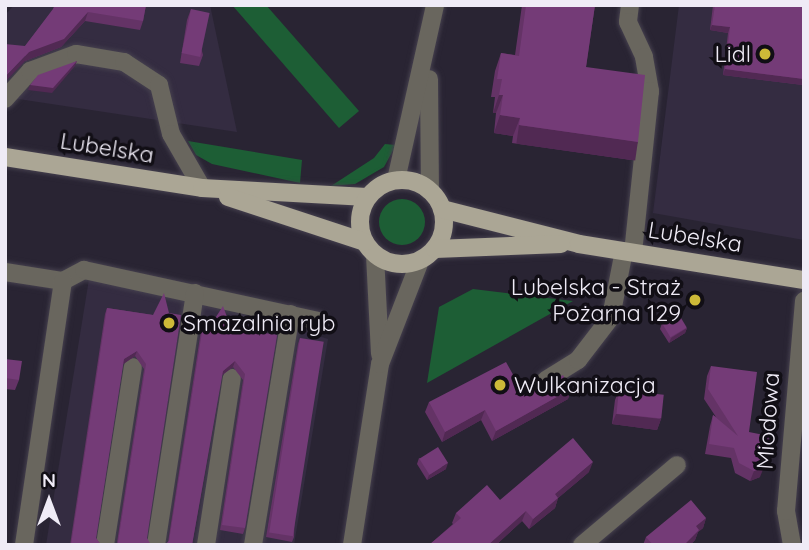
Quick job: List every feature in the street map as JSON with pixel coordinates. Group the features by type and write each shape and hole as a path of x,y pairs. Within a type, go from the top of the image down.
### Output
{"main road":[{"name":"Lubelska","path":"5,157 202,188 368,197"},
{"path":"397,180 430,191 442,209 444,223 435,249 420,261 397,264 370,249 360,219 368,197 397,180"},
{"name":"Lubelska","path":"202,188 370,249"},
{"name":"Lubelska","path":"442,209 579,244 804,280"},
{"name":"Lubelska","path":"435,249 579,244"}],"street":[{"path":"397,180 429,44 435,5"},
{"path":"546,380 578,360 611,317 628,252 650,91 645,57 628,22 630,5"},
{"path":"429,44 430,191"},
{"path":"5,99 30,71 76,54 124,62 159,85 171,134 202,188"},
{"path":"370,249 380,364"},
{"path":"352,545 380,364 420,261"},
{"path":"5,272 63,281 84,270 317,321"},
{"path":"24,545 63,281"},
{"path":"156,545 195,293"},
{"name":"Miodowa","path":"792,545 786,512 800,377 804,300"},
{"path":"253,545 291,314"},
{"path":"105,545 133,367"},
{"path":"206,545 232,378"},
{"path":"582,545 677,466"}],"shaded area":[{"path":"14,5 210,5 237,132 5,97 5,15"},
{"path":"679,5 804,5 804,240 653,213"},
{"path":"89,279 274,322 328,339 294,545 46,545"}],"green space":[{"path":"232,5 266,5 359,111 339,128"},
{"path":"188,141 302,160 300,183 212,164 196,155"},
{"path":"385,144 396,145 384,167 355,184 331,186 374,158"},
{"path":"402,199 418,206 425,222 418,238 402,245 386,238 379,222 386,206"},
{"path":"473,289 573,301 427,383 439,307"}],"building":[{"path":"56,5 146,5 143,21 88,12 64,39 29,52 5,77 5,44 25,46"},
{"path":"526,5 595,5 586,67 645,75 638,142 519,125 520,118 500,115 503,95 499,95 502,79 497,79 501,53 519,56"},
{"name":"Lidl","path":"715,5 804,5 804,79 725,69 730,27 712,25"},
{"path":"191,9 210,13 200,57 182,53"},
{"path":"77,61 53,88 30,85 38,75"},
{"path":"164,293 169,313 181,315 147,538 151,545 114,545 118,542 146,364 137,351 124,359 96,538 101,545 71,545 107,308 153,315"},
{"path":"223,306 231,328 277,335 245,528 222,525 245,374 235,361 223,371 192,545 164,545 169,541 204,319 214,320"},
{"path":"678,313 687,328 670,337 662,323"},
{"path":"300,338 324,342 293,536 269,533"},
{"path":"5,359 22,361 19,380 5,378"},
{"path":"506,362 525,396 563,375 571,389 496,431 485,410 445,432 429,402"},
{"path":"711,366 757,372 749,432 769,436 764,467 754,471 739,463 734,448 709,444 713,415 738,436 708,389"},
{"path":"619,390 664,395 661,419 616,414"},
{"path":"573,438 593,462 555,494 558,498 533,519 526,511 488,545 429,545 461,518 456,513 487,485 500,500"},
{"path":"438,447 448,463 429,475 419,459"},
{"path":"691,500 706,518 696,526 699,530 684,545 653,545 646,537"}],"place":[{"name":"Lidl","path":"765,54"},
{"name":"Lubelska - Straż Pożarna 129","path":"695,300"},
{"name":"Smazalnia ryb","path":"169,323"},
{"name":"Wulkanizacja","path":"500,385"}]}
